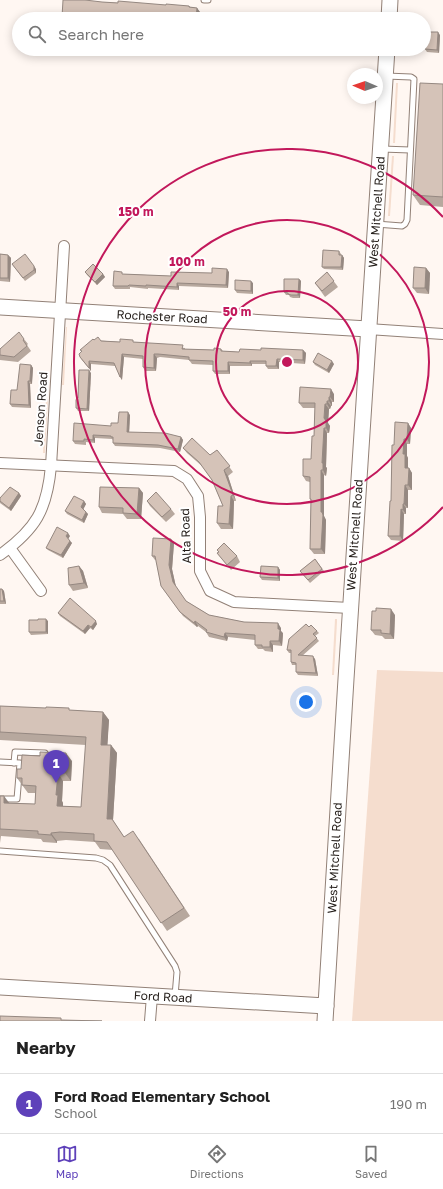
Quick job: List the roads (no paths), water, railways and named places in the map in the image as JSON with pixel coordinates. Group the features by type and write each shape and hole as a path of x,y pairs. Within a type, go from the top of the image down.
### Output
{"main road":[{"path":"389,12 390,0"},
{"name":"West Mitchell Road","path":"326,1021 350,608 387,56"},
{"name":"Rochester Road","path":"0,307 368,329"},
{"name":"Ford Road","path":"0,987 326,1006"}],"street":[{"name":"Jenson Road","path":"0,555 24,535 34,523 41,511 48,493 51,466 64,246"},
{"name":"Rochester Road","path":"368,329 443,334"},
{"name":"Alta Road","path":"0,463 174,471 187,479 198,496 200,517 200,571 210,591 234,602 350,608"},
{"path":"10,548 42,591"},
{"path":"150,1021 152,996"}],"lane":[{"path":"376,224 402,226 407,220 414,79 411,77 386,76"},
{"path":"381,149 410,150"},
{"path":"14,763 15,752 54,753"},
{"path":"0,762 20,763 17,800 0,799"},
{"path":"0,850 96,858 103,860 110,865 175,966 175,998"}],"place":[{"name":"Ford Road Elementary School","path":"56,783"}]}
